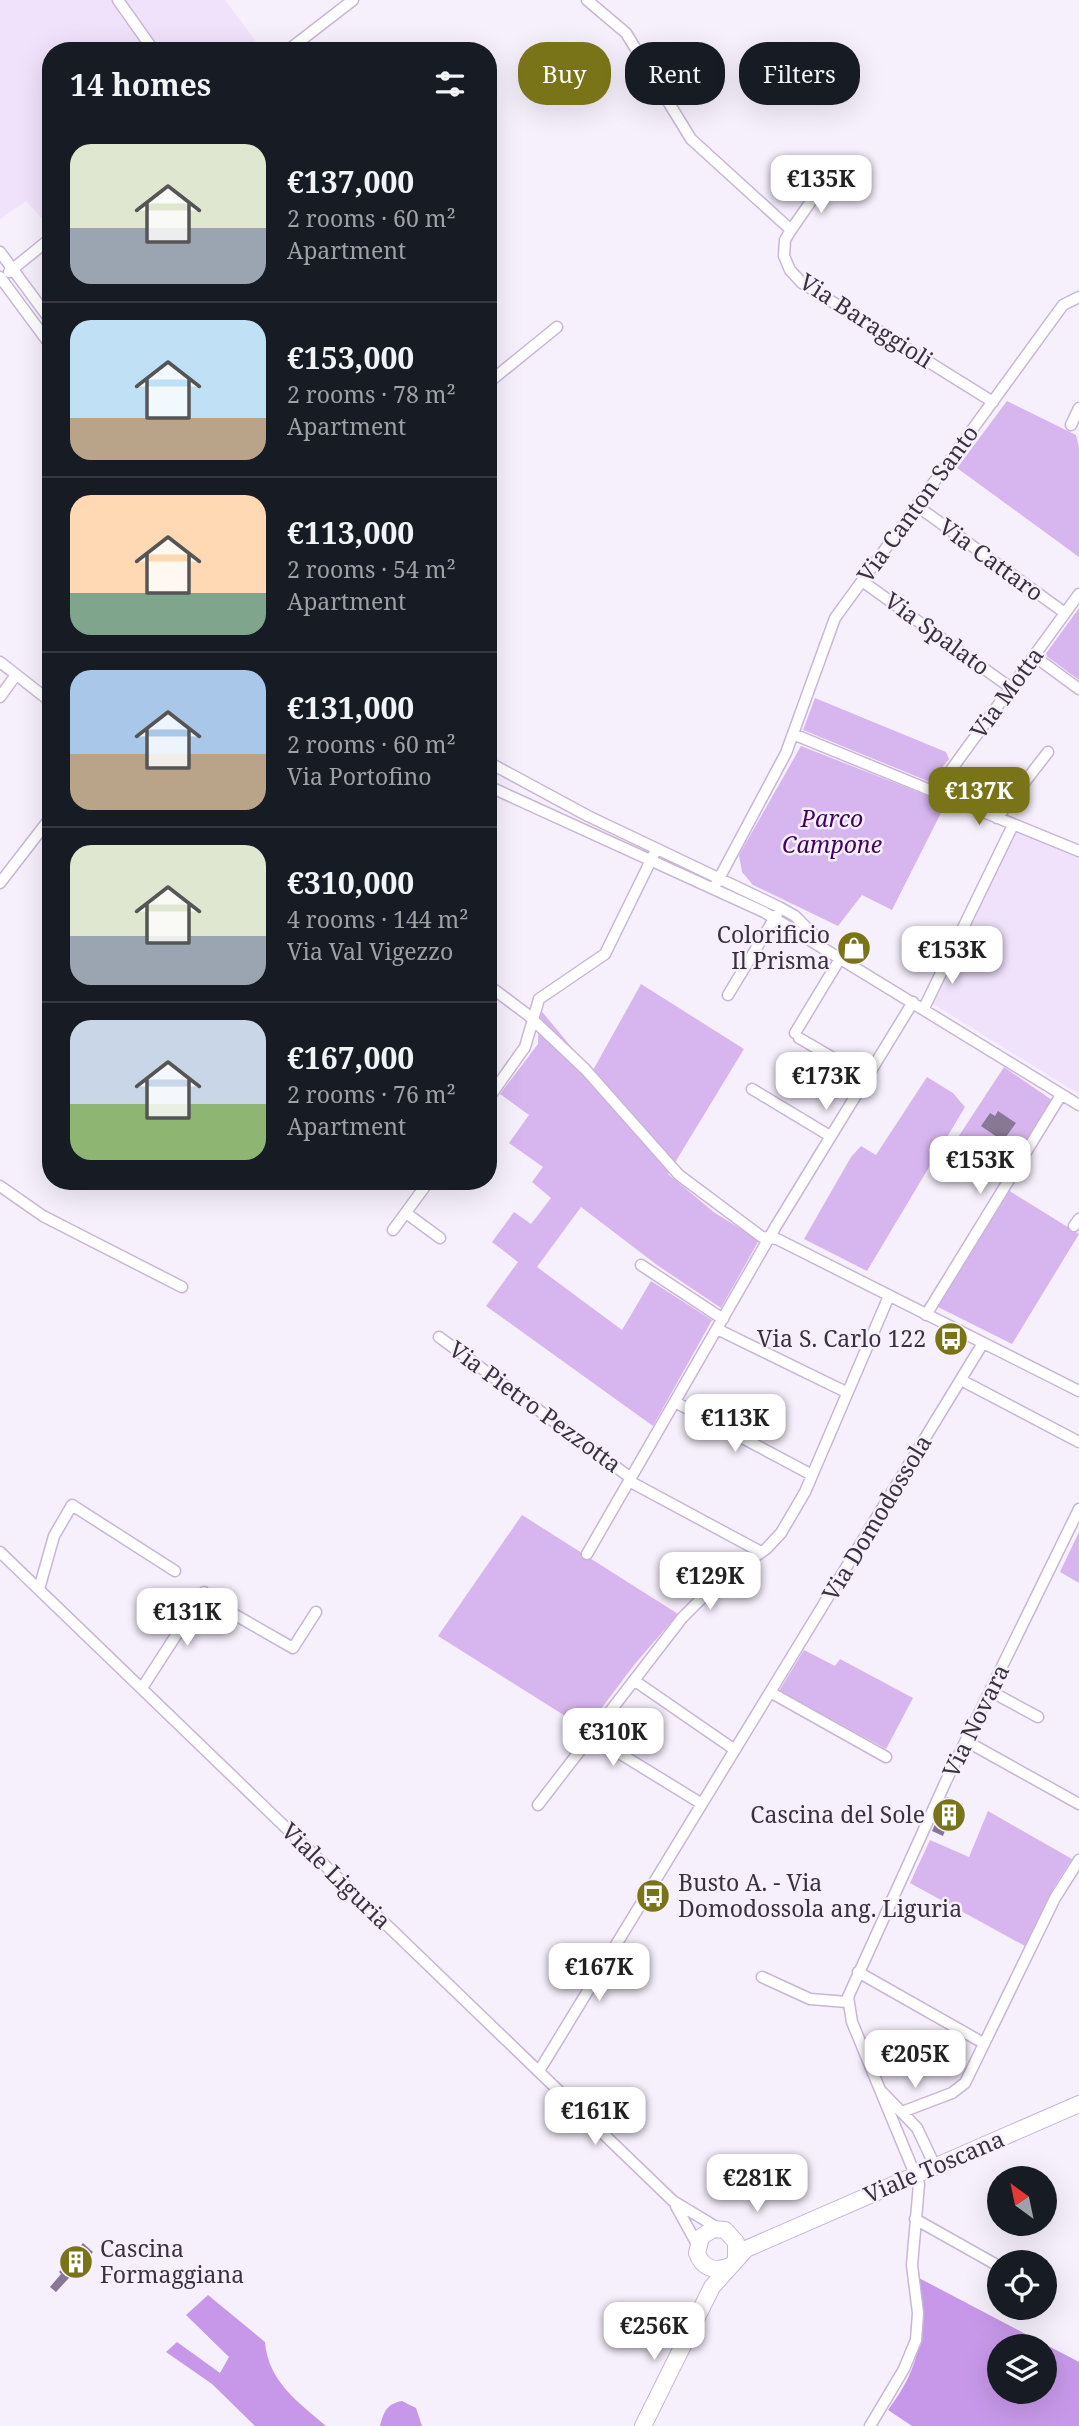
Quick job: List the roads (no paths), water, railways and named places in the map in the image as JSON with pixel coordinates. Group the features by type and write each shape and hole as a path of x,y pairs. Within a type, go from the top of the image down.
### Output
{"street":[{"path":"118,0 148,42"},
{"path":"587,0 626,33 691,139 791,230 825,181"},
{"path":"297,42 347,1"},
{"name":"Via Baraggioli","path":"791,230 785,240 784,256 802,283 993,402"},
{"path":"42,246 0,278 42,334"},
{"path":"0,252 42,309"},
{"name":"Via Canton Santo","path":"716,883 780,765 833,622 1063,305 1078,298"},
{"path":"497,376 558,327"},
{"path":"1071,425 1079,408"},
{"name":"Via Cattaro","path":"917,506 1065,613"},
{"name":"Via Spalato","path":"862,581 1011,688"},
{"name":"Via Motta","path":"935,792 1079,594"},
{"path":"1034,656 1079,689"},
{"path":"0,662 42,695"},
{"path":"0,696 16,675"},
{"path":"793,734 1079,851"},
{"path":"997,818 1048,752"},
{"path":"497,767 654,854"},
{"path":"497,790 654,854 778,913 826,948 1079,1105"},
{"path":"924,1008 1013,825"},
{"path":"0,883 42,829"},
{"path":"497,1086 526,1046 535,1007 543,996 605,954 654,854"},
{"path":"728,995 778,913"},
{"path":"841,957 797,1036 866,1077"},
{"path":"497,992 590,1073 679,1175 762,1237 776,1239 1079,1391"},
{"path":"587,1554 830,1136 913,1002"},
{"path":"752,1089 830,1136"},
{"path":"926,1315 1061,1095"},
{"path":"0,1186 43,1216 183,1287"},
{"path":"393,1230 423,1190"},
{"path":"406,1213 440,1238"},
{"path":"641,1265 720,1324 846,1392"},
{"path":"538,1805 702,1598 761,1552 786,1525 812,1475 889,1296"},
{"name":"Via Pietro Pezzotta","path":"439,1337 630,1479 761,1552"},
{"name":"Via Domodossola","path":"539,2071 983,1343"},
{"path":"961,1380 1079,1442"},
{"path":"675,1402 812,1475"},
{"path":"38,1589 54,1536 72,1506 175,1571"},
{"name":"Via Novara","path":"847,2002 858,1972 966,1741 1079,1509"},
{"name":"Viale Liguria","path":"0,1552 673,2201 722,2229"},
{"path":"142,1688 203,1594 293,1648 316,1612"},
{"path":"635,1681 735,1750"},
{"path":"990,1691 1038,1717"},
{"path":"770,1692 886,1757"},
{"path":"593,1737 702,1804"},
{"path":"966,1741 1079,1804"},
{"path":"910,2119 965,2083 1057,1893 1079,1860"},
{"path":"858,1972 978,2040"},
{"path":"762,1977 810,1999 847,2002 850,2019 919,2184 912,2271 918,2313 916,2340 904,2369 870,2426"},
{"path":"881,2090 910,2119 935,2166"},
{"path":"896,2128 938,2099"},
{"name":"Viale Toscana","path":"732,2262 750,2246 789,2228 1079,2104"},
{"name":"Viale Liguria","path":"673,2201 698,2252"},
{"path":"915,2219 987,2260"},
{"name":"Viale Toscana","path":"722,2229 751,2234 789,2228"},
{"path":"642,2426 698,2313 732,2262 736,2242 722,2229 705,2233 698,2252 702,2281 698,2313"},
{"path":"698,2252 714,2270 732,2262"}],"place":[{"name":"Colorificio Il Prisma","path":"854,948"},
{"name":"Via S. Carlo 122","path":"951,1339"},
{"name":"Cascina del Sole","path":"949,1815"},
{"name":"Busto A. - Via Domodossola ang. Liguria","path":"653,1896"},
{"name":"Cascina Formaggiana","path":"76,2262"}],"park label":[{"name":"Parco Campone","path":"832,832"}]}
